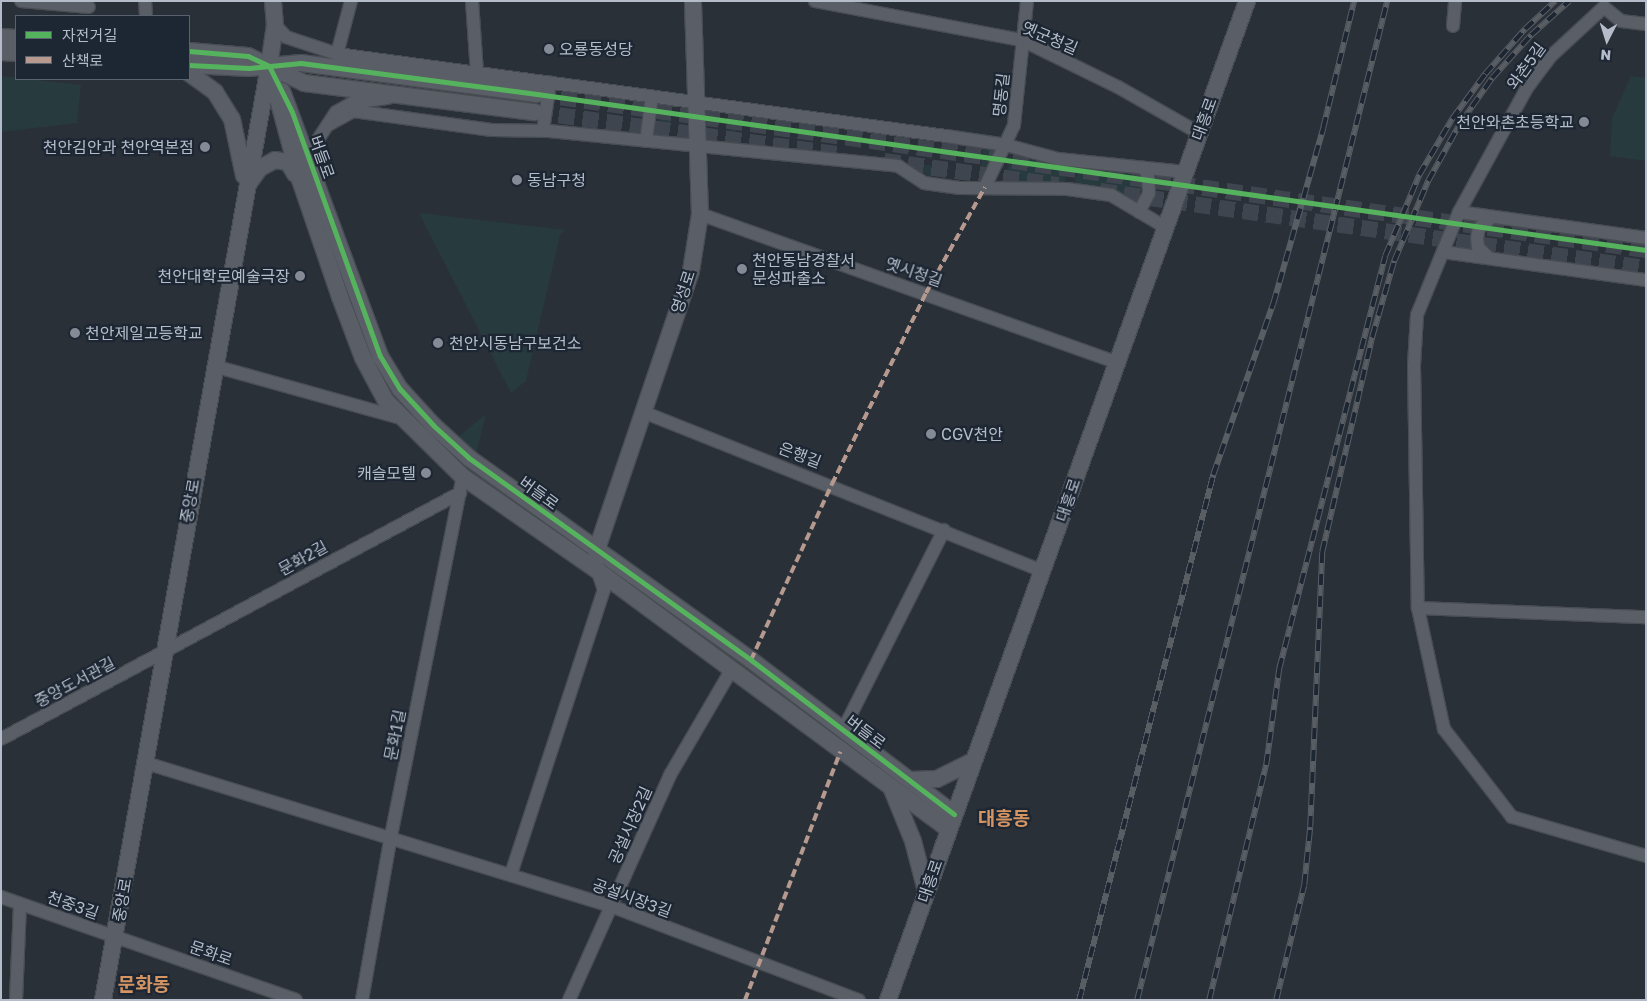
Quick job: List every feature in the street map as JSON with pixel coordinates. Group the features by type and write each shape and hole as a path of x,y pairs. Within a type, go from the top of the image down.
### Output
{"street":[{"path":"21,1 88,8"},
{"path":"146,1 146,15"},
{"name":"중앙로","path":"102,1000 116,937 214,366 269,66 275,25 273,1"},
{"path":"337,54 351,1"},
{"path":"472,1 477,73"},
{"name":"영성로","path":"597,570 596,549 691,271 700,214 693,1"},
{"name":"옛군청길","path":"815,1 1022,40 1118,87 1199,133"},
{"name":"명동길","path":"986,187 1014,126 1027,1"},
{"name":"대흥로","path":"888,1000 1247,1"},
{"path":"1453,26 1455,1"},
{"name":"와촌5길","path":"1646,24 1621,21 1609,4 1551,56 1528,86 1459,212 1417,315 1415,329 1418,608 1444,729 1512,817 1646,856"},
{"path":"275,25 286,38 337,54 1006,145 1058,159 1185,172"},
{"path":"1,37 15,38"},
{"path":"190,51 248,56 304,83 535,112"},
{"path":"1,52 15,53"},
{"path":"190,65 250,68 300,64 536,94"},
{"name":"버들로","path":"269,66 292,112 380,356 400,389 469,458 911,780 951,822"},
{"name":"버들로","path":"269,66 300,180 363,358 386,401 463,477 597,570 890,785 951,822"},
{"path":"190,74 215,92 232,119 246,187"},
{"path":"546,130 553,83"},
{"path":"312,167 319,138 336,112 352,103 404,96"},
{"path":"646,141 652,96"},
{"path":"328,125 353,111 492,130 546,130 898,166 924,182 974,189 986,187 1067,190 1111,195 1165,227"},
{"path":"246,187 260,168 282,159 288,162 300,180"},
{"path":"1139,212 1149,193 1148,176 1144,168"},
{"path":"1459,212 1646,238"},
{"name":"옛시청길","path":"700,214 1116,362"},
{"path":"1489,258 1478,247 1477,238 1479,228 1492,217"},
{"path":"1443,252 1646,280"},
{"name":"버들로","path":"214,366 404,419"},
{"name":"은행길","path":"643,412 912,517 1043,571"},
{"name":"문화1길","path":"362,1000 391,836 463,477"},
{"name":"문화2길","path":"164,654 460,493"},
{"path":"843,730 944,530"},
{"path":"511,874 604,590 597,570"},
{"path":"1418,608 1646,617"},
{"name":"중앙도서관길","path":"1,739 164,654"},
{"name":"공설시장2길","path":"569,1000 670,775 732,669"},
{"path":"911,780 937,779 973,761"},
{"name":"공설시장3길","path":"146,763 391,836 612,906 859,1000"},
{"path":"890,785 898,797 913,841 926,892"},
{"name":"천중3길","path":"1,896 116,937"},
{"path":"16,1000 20,904"},
{"name":"문화로","path":"116,937 296,1000"}],"green space":[{"path":"1,76 15,78 15,80 37,80 81,85 77,123 1,132"},
{"path":"1631,76 1646,78 1646,161 1610,156 1612,118"},
{"path":"662,103 669,111 671,125 668,134 657,138"},
{"path":"738,112 735,146 731,142 728,125 730,117"},
{"path":"983,148 989,149 992,155 992,164 984,181 979,183"},
{"path":"1017,153 1061,162 1060,172 1066,172 1065,185 1002,182 1013,155"},
{"path":"906,163 935,166 933,178"},
{"path":"1079,164 1138,170 1146,183 1139,206 1111,188 1074,186"},
{"path":"419,213 565,230 560,235 526,381 511,393"},
{"path":"486,414 474,461 452,442"}],"tunnel":[{"path":"537,94 1646,250"},
{"path":"535,112 838,154"},
{"path":"884,161 1058,185"},
{"path":"1100,191 1646,268"}],"railway":[{"path":"1079,1000 1213,475 1273,304 1323,128 1354,1"},
{"path":"1137,1000 1387,1"},
{"path":"1209,1000 1266,765 1279,669 1385,256 1419,175 1452,119 1485,74 1525,29 1555,1"},
{"path":"1276,1000 1304,885 1310,827 1322,552 1372,337 1394,261 1428,181 1459,125 1492,78 1531,35 1569,1"}],"marked path":[{"path":"751,660 832,484 926,293 985,187"},
{"path":"745,1000 840,752"}],"cycle path":[{"path":"190,51 248,56 269,66 292,112 380,356 400,389 434,426 469,458 751,660 954,814"},
{"path":"190,65 249,68 301,63 537,94 1646,250"}],"place":[{"name":"오룡동성당","path":"549,49"},
{"name":"천안와촌초등학교","path":"1584,122"},
{"name":"천안김안과 천안역본점","path":"205,147"},
{"name":"동남구청","path":"517,180"},
{"name":"천안동남경찰서 문성파출소","path":"742,269"},
{"name":"천안대학로예술극장","path":"300,276"},
{"name":"천안제일고등학교","path":"75,333"},
{"name":"천안시동남구보건소","path":"438,343"},
{"name":"CGV천안","path":"931,434"},
{"name":"캐슬모텔","path":"426,473"}],"district":[{"name":"대흥동","path":"1004,818"},
{"name":"문화동","path":"144,984"}]}
